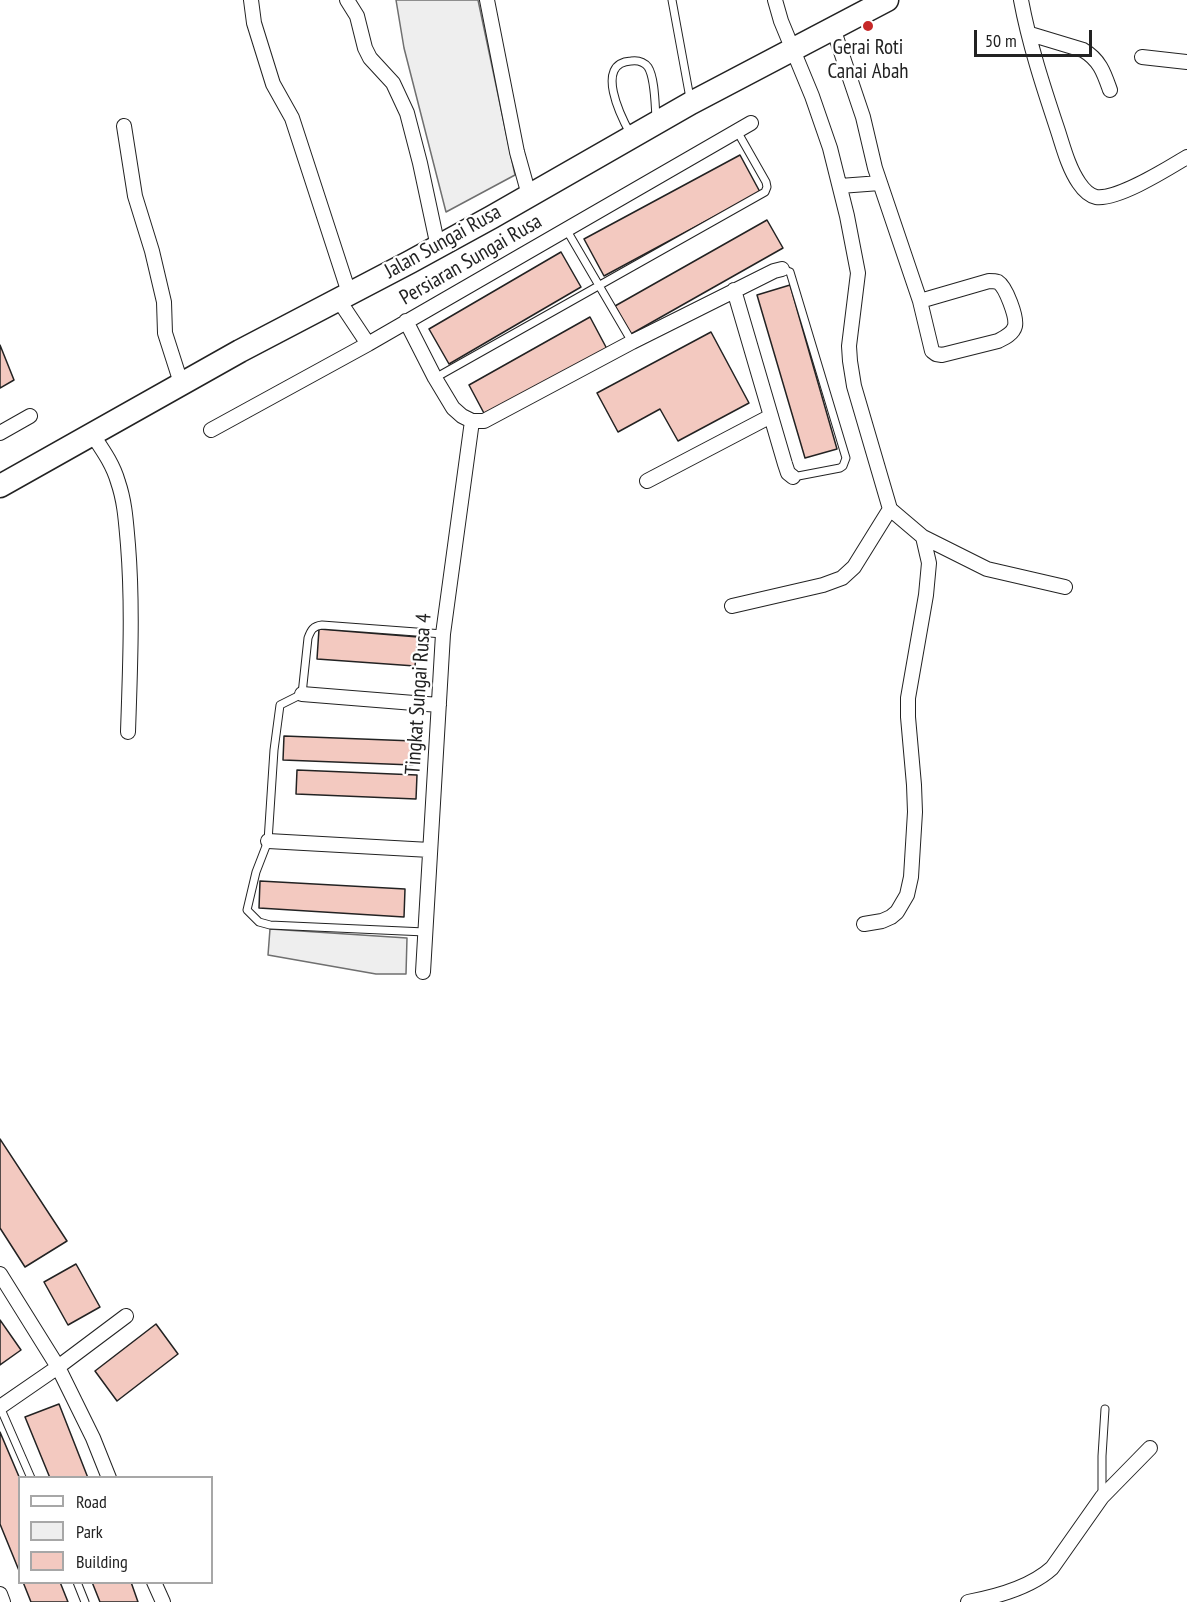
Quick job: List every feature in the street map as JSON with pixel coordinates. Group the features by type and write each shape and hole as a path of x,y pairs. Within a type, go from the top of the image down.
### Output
{"main road":[{"name":"Jalan Sungai Rusa","path":"0,486 181,382 438,247 691,103 887,0"}],"street":[{"path":"251,0 254,23 273,84 292,118 343,296 368,344"},
{"path":"347,0 357,16 365,48 370,58 393,83 407,113 438,247"},
{"path":"487,0 517,152 529,195"},
{"path":"775,0 812,96 840,186 858,273 850,332 850,361 854,386 890,509 923,537 987,570 1065,587"},
{"path":"1021,0 1041,78 1070,166 1079,184 1088,194 1103,197 1113,195 1187,157"},
{"path":"832,28 863,117 880,183 920,301 930,348 936,354 949,353 998,341 1005,338 1015,325 1015,316 1006,293 1002,286 994,281 920,301"},
{"path":"1030,34 1083,50 1089,54 1101,65 1110,90"},
{"path":"1142,57 1187,62"},
{"name":"Persiaran Sungai Rusa","path":"211,430 368,344 751,123"},
{"path":"124,126 135,196 152,250 164,302 165,333 181,382"},
{"path":"840,186 880,183"},
{"path":"406,321 453,408 472,421 484,421 632,342 734,290 782,269"},
{"path":"734,290 785,464 788,473 793,477"},
{"path":"0,433 30,416"},
{"path":"647,481 771,416"},
{"name":"Tingkat Sungai Rusa 4","path":"423,972 443,634 472,421"},
{"path":"92,434 110,463 123,498 131,598 128,732"},
{"path":"732,606 823,585 842,578 854,567 890,509"},
{"path":"864,924 882,921 897,912 907,895 911,877 915,803 908,698 926,596 929,563 923,537"},
{"path":"302,694 439,705"},
{"path":"268,841 430,850"},
{"path":"0,1274 58,1367 93,1438 108,1476"},
{"path":"0,1407 126,1316"},
{"path":"968,1602 992,1597 1044,1575 1052,1568 1102,1497 1150,1448"},
{"path":"155,1584 159,1601"},
{"path":"0,1594 3,1602"}],"lane":[{"path":"672,0 691,103"},
{"path":"632,138 621,117 612,85 612,74 620,64 628,61 644,62 649,68 657,123"},
{"path":"435,378 765,192 766,182 737,131"},
{"path":"566,229 632,342"},
{"path":"782,269 790,272 846,458 840,468 793,477"},
{"path":"425,932 270,924 259,922 247,910 256,872 268,841 274,750 280,705 302,694 308,638 311,630 322,625 443,634"},
{"path":"0,1407 30,1476"},
{"path":"1102,1497 1101,1456 1105,1409"},
{"path":"78,1584 85,1602"}],"green space":[{"path":"396,0 478,0 515,175 446,212 404,48"},
{"path":"270,929 407,938 406,974 376,974 268,955"}],"building":[{"path":"740,155 760,192 604,276 584,239"},
{"path":"767,220 783,248 631,334 615,306"},
{"path":"561,252 581,287 449,364 429,329"},
{"path":"790,285 837,449 805,458 757,295"},
{"path":"590,317 607,349 486,417 469,385"},
{"path":"711,332 749,403 678,441 660,409 618,432 597,393"},
{"path":"0,345 14,380 0,388"},
{"path":"319,629 418,637 415,666 317,659"},
{"path":"284,736 414,741 413,765 283,760"},
{"path":"297,770 417,775 416,799 296,794"},
{"path":"260,881 405,889 404,917 259,908"},
{"path":"0,1139 67,1241 25,1267 0,1228"},
{"path":"76,1264 100,1307 68,1325 44,1282"},
{"path":"0,1320 21,1350 0,1365"},
{"path":"156,1324 178,1354 117,1401 95,1371"},
{"path":"59,1404 87,1476 49,1476 25,1417"},
{"path":"0,1432 19,1476 18,1568 0,1524"},
{"path":"24,1584 61,1584 68,1602 31,1602"},
{"path":"93,1584 132,1584 138,1602 100,1602"}],"place":[{"name":"Gerai Roti Canai Abah","path":"868,26"}]}
